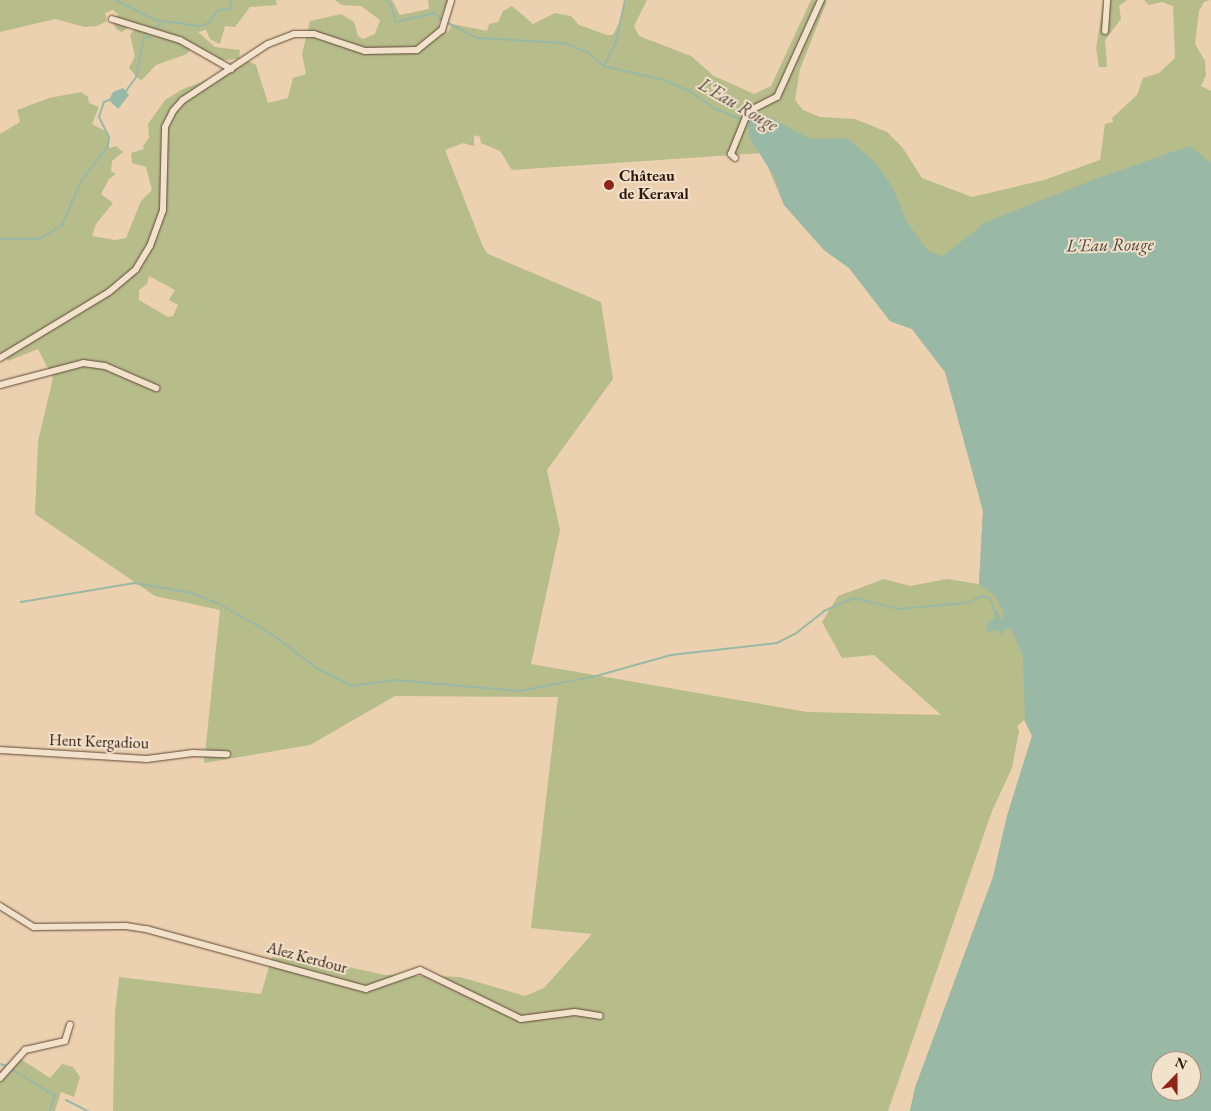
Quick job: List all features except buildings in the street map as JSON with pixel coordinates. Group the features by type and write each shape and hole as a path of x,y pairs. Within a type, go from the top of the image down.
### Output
{"street":[{"path":"0,358 109,292 133,273 150,246 163,210 164,137 169,118 183,100 268,44 294,34 314,34 360,51 406,52 430,43 446,23 451,0"},
{"path":"734,158 731,154 746,117 752,109 777,97 821,0"},
{"path":"1105,31 1107,0"},
{"path":"112,19 180,40 231,69"},
{"path":"0,385 83,363 105,366 156,388"},
{"name":"Hent Kergadiou","path":"0,750 147,759 193,753 227,754"},
{"name":"Alez Kerdour","path":"0,906 34,927 126,926 146,929 366,989 420,970 521,1020 575,1012 600,1016"},
{"path":"0,1078 29,1048 65,1041 70,1024"}],"green space":[{"path":"0,0 276,0 277,5 250,7 235,27 225,26 220,44 210,39 206,30 198,32 215,47 240,50 239,59 222,60 187,41 190,50 187,54 156,65 141,81 129,68 135,56 130,35 135,29 131,26 122,32 116,29 112,20 119,15 113,10 105,13 107,21 97,26 85,27 55,19 0,32"},
{"path":"335,0 392,0 400,15 429,9 428,0 448,0 438,26 448,32 452,24 487,31 489,24 498,22 503,11 512,6 533,24 555,13 571,16 579,25 607,35 613,35 622,17 625,0 647,0 634,26 639,36 691,56 714,76 754,94 771,86 811,0 827,1 800,69 795,100 803,110 820,117 855,119 887,132 902,147 922,178 972,197 1044,180 1100,160 1105,124 1113,122 1112,118 1137,95 1143,78 1159,73 1175,58 1173,6 1162,2 1149,5 1144,0 1210,0 1204,2 1199,11 1195,44 1205,61 1206,75 1201,86 1211,91 1211,1111 910,1111 915,1088 993,877 1007,816 1032,736 1024,720 1017,726 1019,731 1012,768 992,811 888,1111 113,1111 115,1013 119,977 261,994 272,957 344,966 385,975 460,977 525,996 544,988 592,934 531,928 558,697 395,696 310,745 204,763 220,610 155,596 35,514 38,441 53,378 38,349 8,361 3,353 0,355 0,134 20,122 17,110 49,98 81,92 88,97 89,103 99,107 92,124 107,132 109,148 116,146 123,152 112,161 111,171 116,174 109,179 101,194 113,203 96,224 92,236 115,240 126,238 141,201 152,190 146,167 132,163 131,153 144,149 143,146 149,138 148,124 165,100 183,89 236,69 249,61 256,65 268,103 288,98 293,78 306,74 302,54 310,21 341,14 354,22 358,36 363,39 375,34 380,20 361,6 342,5","holes":["474,135 480,137 481,143 500,151 512,170 762,153 784,205 824,250 849,268 890,321 912,329 945,372 958,414 983,511 979,584 947,579 910,586 884,579 838,596 822,622 842,658 874,655 941,715 807,712 531,664 560,530 547,470 613,379 601,302 488,254 483,247 445,150 463,143 474,146","149,276 175,290 169,300 178,305 173,316 168,317 139,300 139,290 147,284"]},
{"path":"1104,0 1127,0 1119,6 1121,19 1105,40 1107,67 1099,67 1096,48"},
{"path":"16,1056 50,1078 62,1064 73,1067 80,1077 74,1097 61,1092 55,1111 0,1111 0,1071"}],"water":[{"path":"123,88 129,95 118,109 109,100 113,92"},
{"path":"765,115 811,139 847,138 875,162 892,186 907,222 928,251 943,256 986,222 1098,178 1190,146 1211,163 1211,1111 910,1111 915,1088 993,877 1007,816 1032,736 1025,720 1023,657 1011,629 1003,629 1003,635 996,630 985,633 989,627 985,626 995,617 993,613 997,610 1001,620 1004,613 996,597 979,584 983,511 945,372 912,329 890,321 849,268 824,250 784,205 774,176 749,137 748,122"}],"waterway":[{"name":"L'Eau Rouge","path":"115,0 155,20 200,26 209,23 217,11 231,8 231,0"},
{"name":"L'Eau Rouge","path":"386,0 391,5 396,22 434,13 442,20"},
{"path":"604,66 616,42 625,0"},
{"name":"L'Eau Rouge","path":"158,27 161,21"},
{"name":"L'Eau Rouge","path":"446,22 478,38 564,43 587,52 604,66 663,80 688,90 714,108 742,120"},
{"path":"126,91 136,77 144,37 151,38"},
{"path":"0,239 39,239 62,225 81,181 108,146 109,137 99,117 104,102 111,99"},
{"path":"21,602 134,583 192,593 221,605 270,633 318,669 352,686 396,680 519,691 596,676 671,655 777,643 795,634 824,611 854,598 898,609 967,603 982,596 990,598 995,612"},
{"path":"0,1064 7,1066"},
{"path":"11,1069 56,1096"},
{"path":"50,1111 54,1096"},
{"path":"66,1100 88,1111"}],"place":[{"name":"Château de Keraval","path":"609,185"}]}
